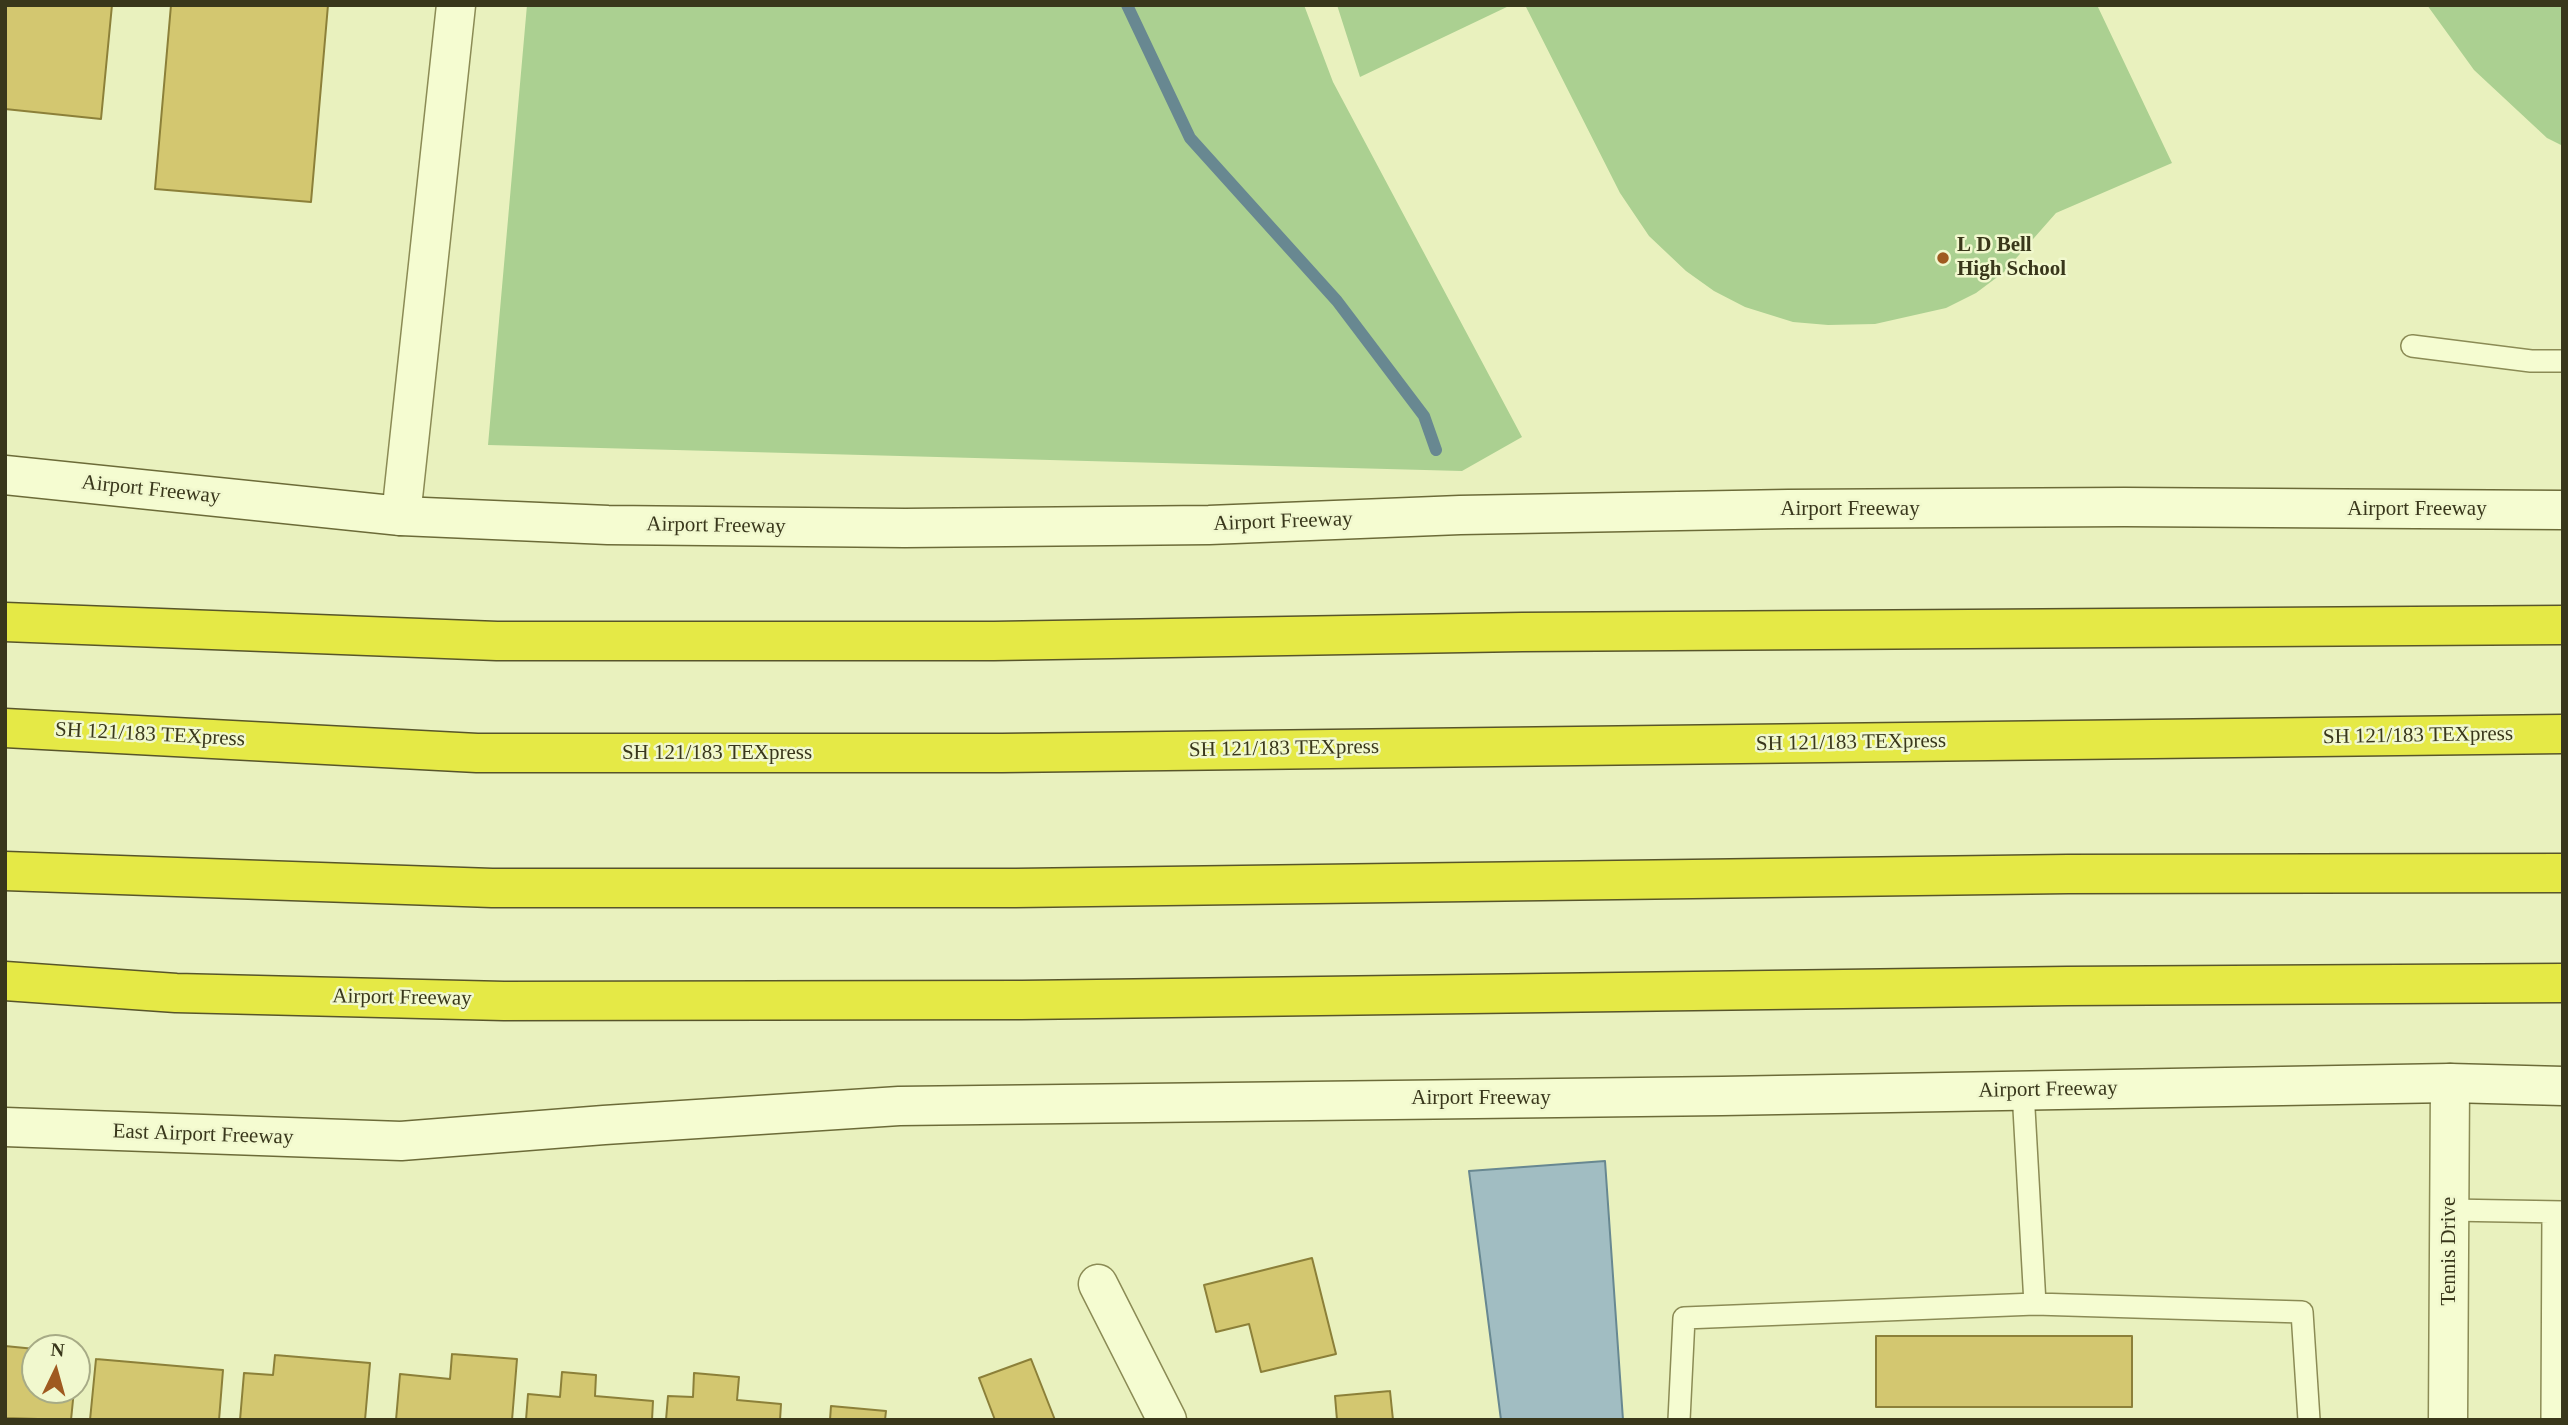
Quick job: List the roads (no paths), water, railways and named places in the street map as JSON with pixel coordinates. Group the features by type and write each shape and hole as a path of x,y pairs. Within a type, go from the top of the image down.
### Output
{"highway":[{"path":"5,622 497,641 1022,641 1536,632 2563,625"},
{"name":"SH 121/183 TEXpress","path":"5,728 477,753 989,753 2563,734"},
{"path":"5,871 492,888 1016,888 2068,874 2563,873"},
{"name":"Airport Freeway","path":"5,981 176,993 504,1001 1022,1000 2067,986 2563,983"}],"main road":[{"path":"401,516 456,5"},
{"name":"Airport Freeway","path":"5,475 401,516 608,525 905,528 1209,524 1460,515 1802,509 2124,507 2563,510"},
{"name":"Airport Freeway","path":"401,1141 899,1106 2450,1083 2563,1086"},
{"name":"Tennis Drive","path":"2448,1420 2450,1083"},
{"name":"East Airport Freeway","path":"5,1127 401,1141"},
{"path":"1098,1284 1167,1420"}],"lane":[{"path":"2412,346 2531,361 2563,361"},
{"path":"2023,1091 2035,1304"},
{"path":"2449,1210 2558,1212 2552,1420"},
{"path":"1679,1420 1684,1318 2035,1304 2302,1312 2309,1420"}],"water":[{"path":"1605,1161 1623,1420 1501,1420 1469,1171"}],"waterway":[{"path":"1127,5 1190,138 1337,301 1424,416 1436,450"}],"place":[{"name":"L D Bell High School","path":"1943,258"}]}
